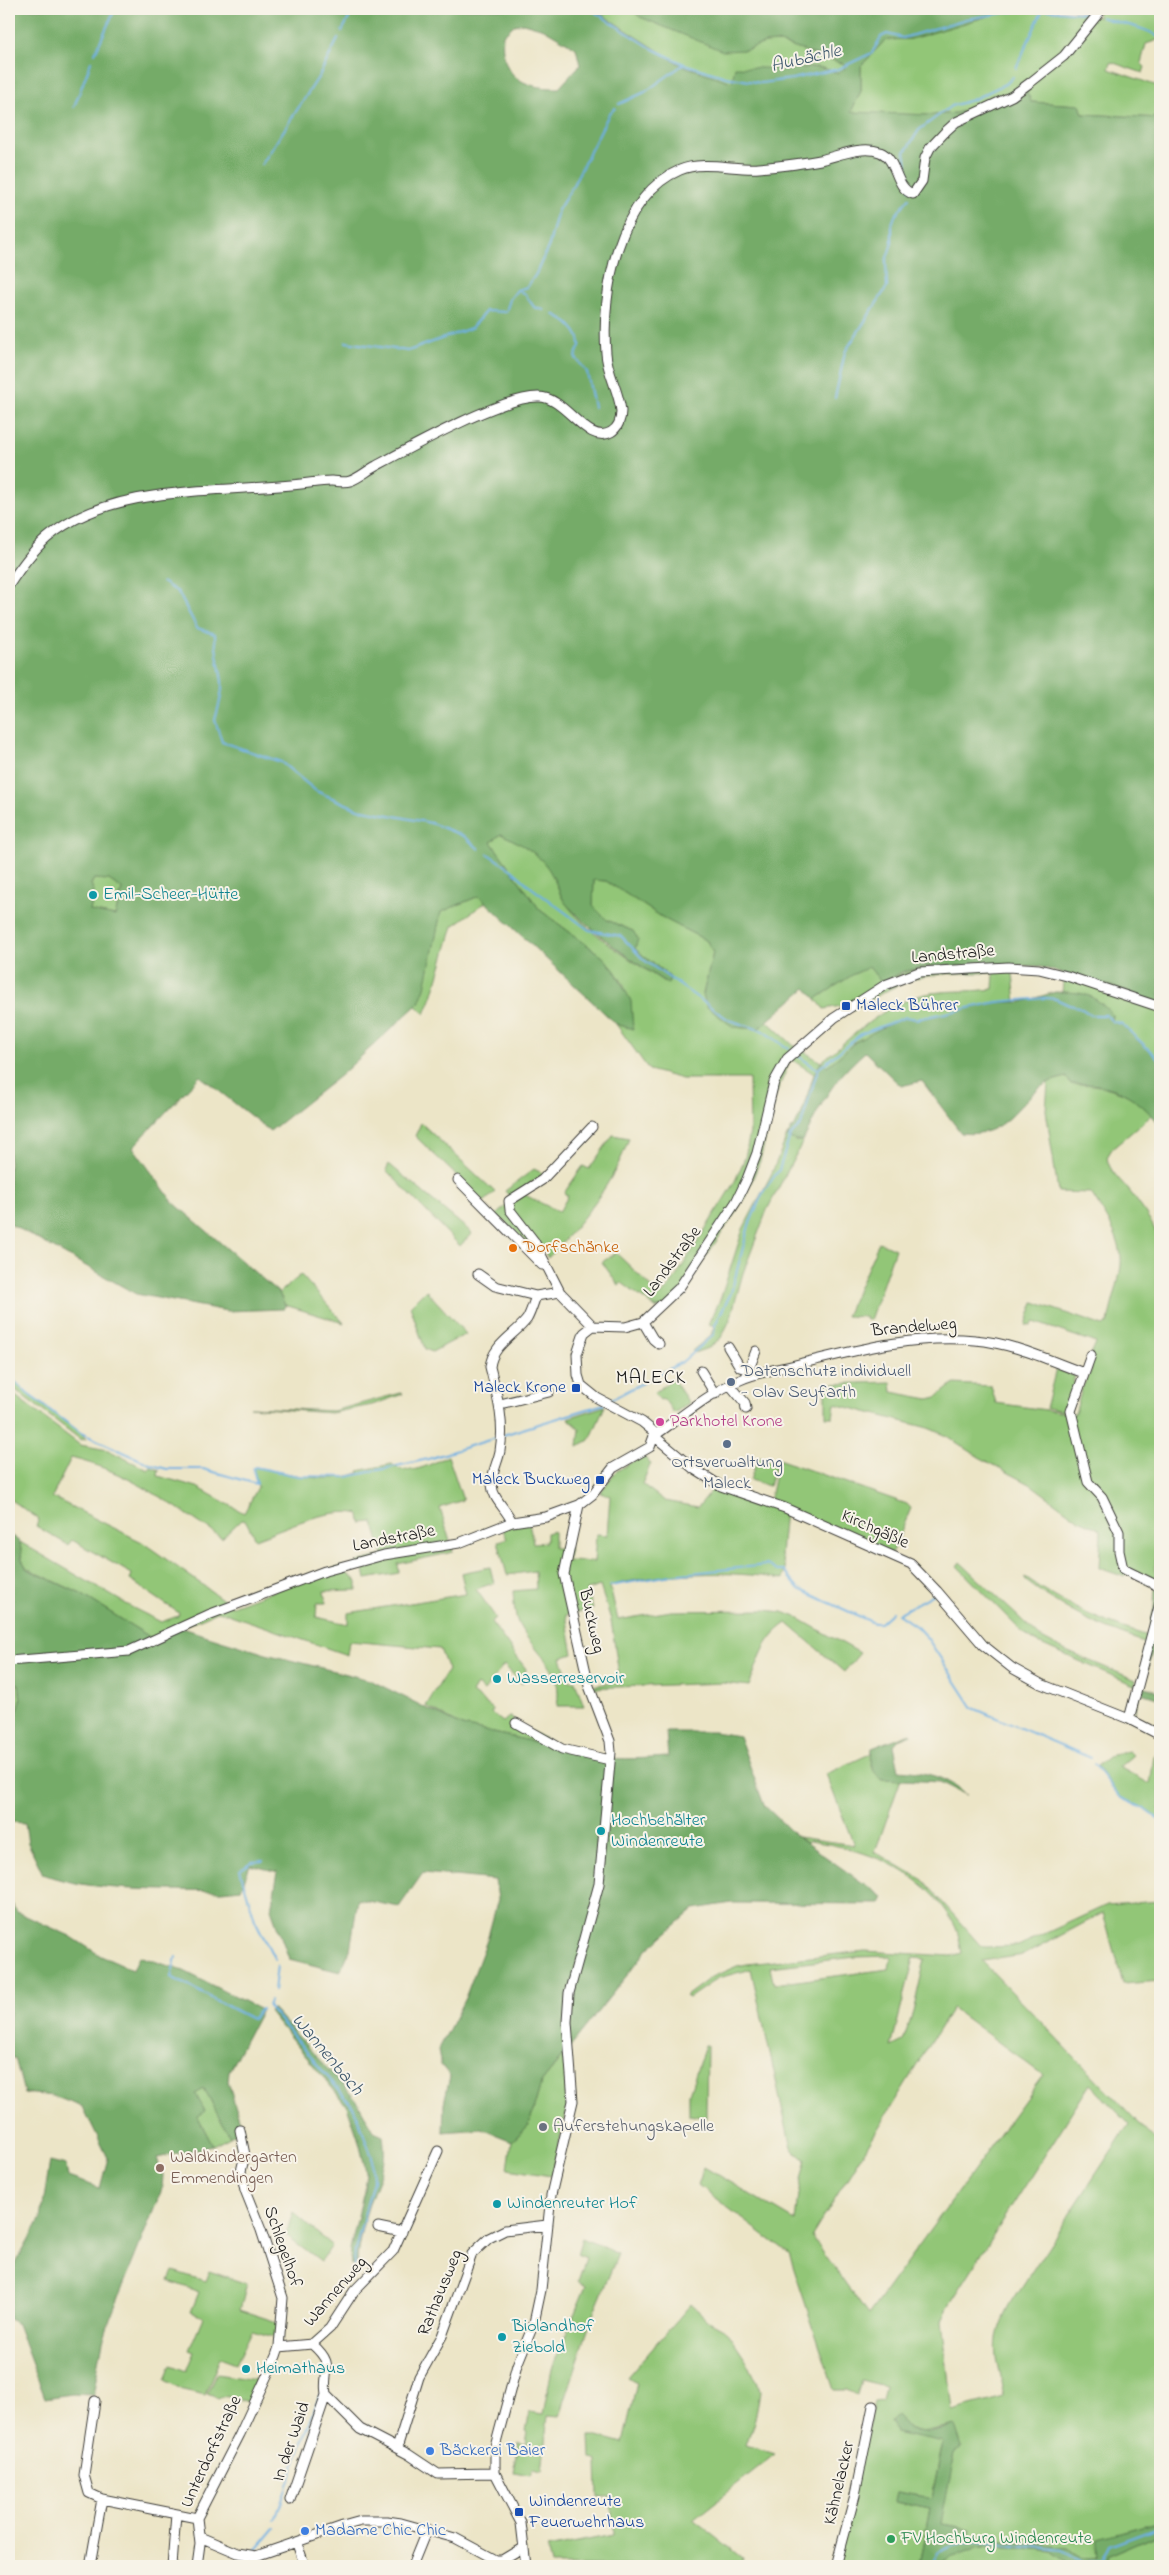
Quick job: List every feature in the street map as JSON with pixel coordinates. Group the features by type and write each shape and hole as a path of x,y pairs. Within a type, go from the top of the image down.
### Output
{"street":[{"path":"9,585 26,559 48,538 62,527 104,508 143,496 349,482 454,426 518,400 538,397 552,399 574,415 581,425 592,433 606,434 613,431 621,420 621,408 608,373 605,351 614,260 634,213 648,194 665,179 688,168 743,169 796,164 844,153 878,151 887,158 904,190 913,194 922,181 925,158 930,148 946,131 956,122 1012,96 1064,56 1098,13"},
{"name":"Landstraße","path":"593,1326 625,1328 643,1322 679,1288 736,1202 757,1153 774,1082 787,1059 813,1034 872,992 897,979 919,972 1008,967 1039,969 1067,976 1160,1006"},
{"path":"592,1127 542,1180 510,1201 513,1215 534,1241 560,1292 593,1326 584,1333 577,1354 578,1375 582,1385 597,1398 642,1422 653,1431 654,1436"},
{"path":"458,1180 514,1238 531,1251 545,1268 550,1270"},
{"path":"478,1274 495,1286 536,1296 560,1292"},
{"path":"512,1522 493,1493 491,1483 501,1443 500,1404 490,1367 491,1361 500,1346 526,1320 536,1296"},
{"path":"643,1322 653,1339 659,1344"},
{"name":"Brandelweg","path":"654,1436 747,1374 854,1350 938,1339 976,1340 1007,1346 1084,1373"},
{"path":"728,1347 740,1367 747,1374 756,1351"},
{"path":"1091,1355 1072,1410 1088,1482 1102,1498 1119,1532 1119,1551 1123,1569 1160,1587"},
{"path":"700,1371 715,1394"},
{"path":"730,1385 745,1403 746,1410"},
{"path":"500,1404 550,1392"},
{"name":"Landstraße","path":"9,1662 130,1651 208,1615 325,1570 384,1555 459,1543 512,1522 546,1517 579,1505 592,1495 613,1468 650,1447 654,1436"},
{"name":"Kirchgäßle","path":"654,1436 694,1469 721,1486 785,1508 911,1564 983,1645 1012,1668 1041,1684 1129,1719 1160,1735"},
{"name":"Buckweg","path":"579,1505 564,1574 588,1686 610,1741 610,1760"},
{"path":"1129,1719 1160,1603"},
{"path":"516,1723 562,1749 610,1760 599,1884 569,1993 567,2022 573,2101 552,2186 537,2312 517,2365 495,2447 495,2472 521,2523 526,2566"},
{"name":"Schlegelhof","path":"240,2130 245,2155 241,2171 245,2190 262,2230 283,2298 279,2347"},
{"name":"Wannenweg","path":"279,2347 312,2344 340,2316 354,2291 393,2251 422,2182 438,2150"},
{"name":"Rathausweg","path":"397,2448 419,2377 442,2336 472,2254 489,2238 506,2230 547,2225"},
{"path":"378,2227 402,2232"},
{"name":"In der Waid","path":"290,2500 326,2394 327,2363 322,2352 312,2344"},
{"name":"Unterdorfstraße","path":"197,2566 200,2541 197,2518 240,2434 279,2347"},
{"path":"326,2394 360,2429 397,2448 438,2474 495,2472"},
{"path":"95,2401 84,2481 89,2493 102,2499 197,2518"},
{"name":"Kähnelacker","path":"836,2566 855,2495 873,2406"},
{"path":"90,2566 102,2499"},
{"path":"172,2566 176,2514"},
{"path":"200,2541 252,2556 297,2544 361,2521 401,2522 455,2538 502,2563 524,2547"},
{"path":"412,2566 427,2530"},
{"path":"297,2544 306,2566"}],"green space":[{"path":"9,9 592,9 681,65 732,82 735,67 787,69 818,67 839,73 845,68 844,64 777,42 765,43 745,50 723,51 640,17 631,9 1029,9 998,13 911,39 885,40 861,66 861,91 851,112 932,115 956,113 1025,89 1031,102 1080,105 1083,114 1160,118 1160,1003 1115,987 1037,966 928,966 902,972 882,983 869,967 852,975 816,999 806,988 758,1029 733,1027 706,1006 703,994 713,953 707,941 665,919 606,881 594,880 593,906 607,920 633,931 638,939 635,949 670,977 668,984 629,957 580,918 566,904 544,862 524,846 501,834 491,842 540,910 603,957 615,971 631,1001 633,1029 616,1024 479,896 441,912 425,988 419,1003 341,1075 270,1131 200,1076 133,1147 173,1202 279,1293 285,1305 284,1309 227,1311 136,1294 9,1223","holes":["523,23 544,29 576,48 580,65 559,88 534,86 516,77 509,70 503,49 503,35 514,25","94,879 109,880 122,889 115,916 90,911 94,892 91,884"]},
{"path":"593,9 631,9 640,17 745,50 765,43 777,42 844,64 845,68 839,73 818,67 787,69 732,82 681,65"},
{"path":"1029,9 1090,13 1098,18 1097,9 1160,9 1160,42 1158,40 1146,44 1141,63 1145,67 1143,73 1111,62 1109,69 1160,87 1160,118 1083,114 1080,105 1031,102 1029,96 1002,98 956,113 932,115 850,113 861,91 861,66 885,40 911,39 998,13"},
{"path":"501,834 523,845 542,861 552,874 565,902 588,927 614,948 667,984 670,977 635,949 633,931 607,920 593,906 594,880 606,881 665,919 707,941 713,953 703,994 733,1027 758,1029 767,1021 793,1045 821,1062 814,1074 791,1059 776,1094 760,1161 744,1200 691,1279 667,1310 658,1307 657,1309 622,1283 618,1285 602,1262 616,1253 661,1296 672,1283 735,1181 745,1158 750,1132 749,1079 682,1079 649,1070 616,1024 633,1029 624,985 603,957 540,910 491,842"},
{"path":"94,879 109,880 122,889 115,916 90,911 94,892 91,885"},
{"path":"479,896 486,902 453,926 432,997 425,1014 416,1006 419,1003 441,912"},
{"path":"979,963 1012,965 1016,1002 997,1002 917,1019 906,1017 882,1027 879,1032 854,1042 844,1054 827,1066 821,1062 872,1020 900,1003 931,993 993,989 994,973 954,973 914,979 882,993 852,1010 847,1005 824,1009 816,999 852,975 869,967 882,983 912,970 928,967"},
{"path":"1064,974 1115,987 1160,1003 1160,1060 1122,1024 1112,1021 1113,1015 1096,1000 1078,993 1062,992"},
{"path":"1055,992 1081,993 1093,998 1113,1015 1112,1021 1122,1024 1160,1060 1160,1125 1141,1105 1122,1092 1099,1085 1071,1084 1066,1077 1049,1082 1036,1091 1009,1118 989,1131 961,1133 922,1081 901,1086 865,1052 853,1063 828,1093 803,1141 795,1141 787,1136 801,1115 814,1074 821,1062 827,1066 854,1043 863,1038 905,1017 917,1019 997,1002 1022,1002"},
{"path":"1066,1077 1071,1084 1105,1087 1125,1094 1152,1115 1112,1149 1107,1157 1113,1172 1131,1193 1148,1218 1160,1245 1160,1497 1154,1498 1156,1586 1128,1574 1125,1577 1099,1568 1101,1530 1079,1520 1030,1484 979,1457 945,1435 928,1428 835,1404 833,1417 826,1417 826,1384 891,1382 892,1392 929,1399 937,1397 953,1384 991,1386 996,1403 1075,1414 1082,1388 1092,1369 1086,1365 1096,1343 1034,1322 1031,1326 1026,1325 1034,1302 1103,1326 1108,1323 1120,1272 1121,1255 1112,1227 1091,1193 1058,1192 1046,1110 1048,1082"},
{"path":"421,1123 495,1192 484,1202 415,1136"},
{"path":"613,1135 629,1138 615,1171 595,1202 548,1258 543,1249 537,1251 496,1215 507,1205 510,1197 505,1191 534,1169 544,1174 521,1190 527,1196 559,1212 568,1196 564,1193 583,1166 589,1169"},
{"path":"787,1136 795,1141 803,1141 767,1210 743,1273 730,1320 721,1338 708,1348 694,1353 692,1351 711,1335 714,1326 709,1324 721,1297 743,1229 771,1175"},
{"path":"389,1164 472,1233 460,1246 386,1170"},
{"path":"879,1242 895,1249 870,1320 867,1320 866,1317 846,1316"},
{"path":"301,1275 344,1323 285,1305 279,1293"},
{"path":"426,1290 466,1334 432,1352 425,1349 410,1306"},
{"path":"1056,1369 1075,1376 1073,1382 1077,1384 1070,1412 1046,1408"},
{"path":"9,1376 28,1394 81,1433 86,1439 81,1440 9,1385"},
{"path":"673,1379 689,1403 674,1413 664,1399 660,1400 654,1393"},
{"path":"9,1391 80,1445 108,1450 148,1470 151,1467 159,1470 158,1476 197,1487 244,1513 258,1487 253,1469 255,1467 307,1477 333,1478 392,1464 398,1468 412,1470 427,1466 448,1456 463,1500 440,1508 453,1552 398,1564 399,1573 366,1579 364,1570 359,1568 357,1562 383,1555 373,1522 361,1523 360,1514 348,1512 321,1516 255,1539 246,1521 241,1520 222,1538 168,1502 132,1481 92,1464 71,1458 52,1497 142,1542 232,1606 342,1566 345,1572 357,1581 357,1590 324,1591 326,1603 317,1603 316,1617 348,1624 348,1613 466,1594 461,1573 490,1567 494,1583 476,1589 496,1618 491,1622 526,1669 522,1684 504,1665 484,1691 477,1685 472,1693 493,1709 491,1713 503,1722 510,1716 516,1723 543,1738 539,1743 462,1726 426,1706 448,1670 440,1649 349,1641 347,1655 219,1611 153,1639 81,1594 27,1568 22,1560 20,1542 133,1608 161,1622 178,1616 179,1613 130,1580 132,1574 72,1540 68,1545 36,1526 39,1519 9,1499"},
{"path":"403,1394 372,1405 331,1413 250,1407 333,1411"},
{"path":"605,1406 590,1440 578,1446 580,1429 568,1418"},
{"path":"642,1456 651,1463 642,1484 665,1501 698,1507 716,1485 769,1503 778,1459 907,1504 911,1508 892,1554 785,1509 781,1555 785,1569 783,1579 741,1574 696,1574 630,1581 610,1586 618,1620 671,1611 765,1610 783,1612 796,1617 860,1653 844,1672 787,1623 772,1636 767,1644 749,1686 723,1683 590,1688 589,1686 620,1682 611,1620 600,1586 587,1590 593,1609 566,1615 573,1654 561,1658 569,1681 575,1681 584,1706 557,1706 558,1692 552,1671 519,1625 515,1613 513,1591 536,1589 535,1571 507,1575 498,1541 507,1539 502,1528 529,1522 533,1543 546,1542 546,1533 554,1531 554,1548 570,1548 567,1561 594,1562 596,1534 607,1535 610,1496 600,1493 615,1472"},
{"path":"758,1457 776,1463 769,1486 750,1480"},
{"path":"9,1534 20,1542 22,1560 27,1569 81,1594 153,1639 179,1627 266,1654 370,1680 462,1726 539,1743 543,1738 574,1752 619,1759 668,1757 666,1732 714,1732 739,1736 764,1805 796,1836 883,1897 880,1904 732,1903 694,1909 648,1949 541,2083 529,2125 512,2141 482,2129 443,2132 444,2103 450,2076 441,2065 438,2051 465,1998 487,1940 498,1899 495,1880 423,1873 399,1907 358,1899 350,1950 340,1972 289,1959 271,1909 278,1872 250,1865 241,1889 222,1891 107,1887 62,1880 43,1874 28,1843 25,1823 9,1822 9,1738 21,1700 19,1684 9,1683"},
{"path":"960,1562 1040,1637 1066,1651 1136,1680 1136,1686 1036,1642 1024,1634 957,1566"},
{"path":"1024,1577 1083,1612 1148,1636 1147,1643 1113,1631 1069,1610 1026,1581"},
{"path":"1155,1581 1160,1582 1160,1624 1143,1686 1160,1692 1160,1699 1141,1693 1133,1718 1154,1607"},
{"path":"9,1683 19,1684 21,1700 9,1738"},
{"path":"910,1733 911,1735 898,1740 894,1745 899,1770 935,1776 951,1783 966,1795 940,1782 883,1779 875,1773 871,1762 872,1748"},
{"path":"1129,1751 1133,1755 1119,1767 1150,1784 1154,1756 1160,1756 1160,1820 1145,1809 1121,1798 1097,1766 1112,1754"},
{"path":"872,1753 871,1766 883,1779 901,1779 875,1852 923,1880 980,1945 984,1947 1018,1946 1107,1905 1160,1901 1160,1981 1123,1984 1103,1913 1024,1955 982,1961 1160,2145 1160,2521 1114,2534 1096,2550 1097,2559 1082,2557 1068,2548 969,2536 970,2529 940,2524 955,2452 955,2425 923,2432 906,2427 896,2432 943,2441 932,2498 897,2492 895,2501 930,2508 919,2566 833,2566 874,2402 882,2401 885,2386 861,2380 857,2395 848,2390 834,2390 789,2254 698,2185 704,2167 795,2221 798,2194 806,2158 791,2148 751,1969 718,1978 689,1998 686,1996 710,1978 737,1966 747,1964 865,1951 951,1956 962,1953 956,1927 942,1906 928,1890 911,1876 872,1856 830,1844 809,1841 807,1843 798,1837 854,1845 826,1774","holes":["891,1956 889,1969 774,1984 770,1967 855,1957","914,1958 925,1959 913,2012 903,2041 891,2047","952,2008 1043,2075 868,2315 812,2236","1090,2084 1129,2124 1009,2306 999,2331 996,2351 1005,2397 952,2411 942,2320 948,2307"]},
{"path":"9,1899 17,1912 70,1936 101,1956 133,1970 139,1956 184,1971 261,2010 229,2071 228,2081 242,2129 230,2137 204,2088 195,2093 205,2111 197,2116 213,2146 157,2158 163,2175 162,2189 110,2319 103,2341 93,2395 72,2394 45,2398 17,2324 9,2319 9,2276 41,2218 50,2161 66,2165 68,2177 100,2188 108,2158 83,2107 53,2096 24,2093 15,2058 9,2058"},
{"path":"272,2008 357,2101 374,2131 383,2135 384,2162 364,2222 357,2262 351,2265 350,2249 364,2191 366,2171 358,2138 347,2106 271,2014 269,2011"},
{"path":"705,2045 707,2045 706,2118 689,2115 689,2094"},
{"path":"567,2051 569,2102 551,2176 508,2169 512,2141 529,2125 541,2083"},
{"path":"204,2088 230,2137 213,2146 197,2116 195,2093"},
{"path":"293,2212 332,2246 321,2261 286,2235"},
{"path":"582,2238 618,2254 593,2314 560,2416 548,2415 542,2471 532,2469 530,2475 514,2472 519,2444 526,2445 528,2432 526,2431 530,2412 543,2414 552,2368 586,2286 578,2281 586,2258 577,2254"},
{"path":"173,2271 205,2281 209,2271 247,2284 240,2310 280,2323 278,2338 252,2331 236,2364 220,2358 205,2395 183,2390 165,2380 171,2365 186,2371 194,2352 189,2350 203,2317 191,2312 199,2292 169,2281"},
{"path":"691,2304 709,2321 727,2331 747,2361 760,2392 755,2419 746,2445 775,2454 693,2519 743,2558 739,2566 551,2566 547,2548 613,2535 611,2497 598,2497 597,2461 591,2458 590,2436 598,2436 623,2443 637,2383 627,2378"},
{"path":"216,2374 256,2380 248,2402 225,2395 218,2398 207,2394"},
{"path":"896,2416 916,2431 937,2430 955,2425 962,2447 955,2452 941,2524 971,2529 969,2536 1068,2548 1082,2557 1096,2559 1098,2538 1160,2521 1160,2533 1107,2556 1108,2566 1073,2566 1052,2551 999,2545 982,2547 953,2556 936,2566 919,2566 930,2508 895,2501 897,2492 932,2498 943,2442 896,2432 890,2422"},
{"path":"1160,2533 1160,2566 1108,2566 1107,2556"},
{"path":"999,2545 1052,2551 1073,2566 936,2566 957,2554"}],"waterway":[{"path":"95,53 115,9"},
{"path":"342,31 354,9"},
{"name":"Aubächle","path":"590,9 653,49 684,64 726,77 761,83 792,79 838,69 872,53 881,37 887,34 903,38 966,19 1029,9"},
{"name":"Aubächle","path":"1034,9 1094,14"},
{"path":"1016,68 1043,9"},
{"name":"Aubächle","path":"1101,17 1141,29 1160,39"},
{"path":"262,164 319,76 338,39"},
{"path":"74,107 91,62"},
{"path":"619,104 645,92 684,64"},
{"path":"910,189 905,152 919,130 951,106 972,100 1007,83 1013,77"},
{"path":"346,342 408,351 471,328 486,311 506,312 510,299 517,290 527,287 536,274 549,245 558,210 571,189 609,114 615,108"},
{"path":"835,398 845,352 887,287 886,261 892,243 892,224 895,216 909,198"},
{"path":"518,290 525,294 534,307 544,310"},
{"path":"553,314 567,323 578,336 580,346 575,357 587,372 594,407"},
{"path":"162,582 178,592 197,628 215,634 222,687 215,720 222,742 281,762 316,791 358,809 431,823 464,836 479,849"},
{"path":"488,854 512,870 532,888 589,930 621,936 644,960 729,1020 763,1031 789,1049"},
{"path":"608,1401 682,1362 714,1334 715,1325 731,1293 749,1225 763,1192 779,1170 790,1136 801,1125 818,1069 861,1034 906,1017 917,1019 997,1002 1045,998 1056,999 1079,1007 1091,1015 1106,1015 1112,1021 1122,1024 1160,1060"},
{"path":"797,1055 817,1069"},
{"path":"9,1376 28,1394 81,1433 152,1465 167,1469 203,1469 257,1484 253,1469 255,1467 298,1476 347,1477 428,1459 499,1437"},
{"path":"503,1435 604,1404"},
{"path":"610,1586 671,1575 767,1565 777,1571 784,1571 799,1589 874,1623 880,1623 892,1612"},
{"path":"935,1593 898,1614 917,1627 928,1639 973,1708 1091,1758"},
{"path":"1094,1764 1121,1798 1145,1809 1160,1820"},
{"name":"Wannenbach","path":"263,1861 252,1862 240,1870 255,1920 275,1960"},
{"name":"Wannenbach","path":"176,1957 171,1977 252,2019 261,2009"},
{"name":"Wannenbach","path":"274,1991 277,1965"},
{"name":"Wannenbach","path":"270,2001 268,2006 354,2108 372,2157 373,2181 355,2251 353,2277"},
{"name":"Wannenbach","path":"275,2520 320,2394"},
{"path":"931,2566 939,2552 960,2543 989,2542 1063,2550 1083,2562 1101,2562 1109,2545 1160,2526"},
{"name":"Wannenbach","path":"254,2553 275,2528"}],"place":[{"name":"Emil-Scheer-Hütte","path":"93,895"},
{"name":"Maleck Bührer","path":"846,1006"},
{"name":"Dorfschänke","path":"513,1248"},
{"name":"Datenschutz individuell - Olav Seyfarth","path":"731,1382"},
{"name":"Maleck Krone","path":"576,1388"},
{"name":"Parkhotel Krone","path":"660,1422"},
{"name":"Ortsverwaltung Maleck","path":"727,1444"},
{"name":"Maleck Buckweg","path":"600,1480"},
{"name":"Wasserreservoir","path":"497,1679"},
{"name":"Hochbehälter Windenreute","path":"601,1831"},
{"name":"Auferstehungskapelle","path":"543,2127"},
{"name":"Waldkindergarten Emmendingen","path":"160,2168"},
{"name":"Windenreuter Hof","path":"497,2204"},
{"name":"Biolandhof Ziebold","path":"502,2337"},
{"name":"Heimathaus","path":"246,2369"},
{"name":"Bäckerei Baier","path":"430,2451"},
{"name":"Windenreute Feuerwehrhaus","path":"519,2512"},
{"name":"Madame Chic Chic","path":"305,2531"},
{"name":"FV Hochburg Windenreute","path":"891,2539"}],"district":[{"name":"MALECK","path":"651,1378"}]}
